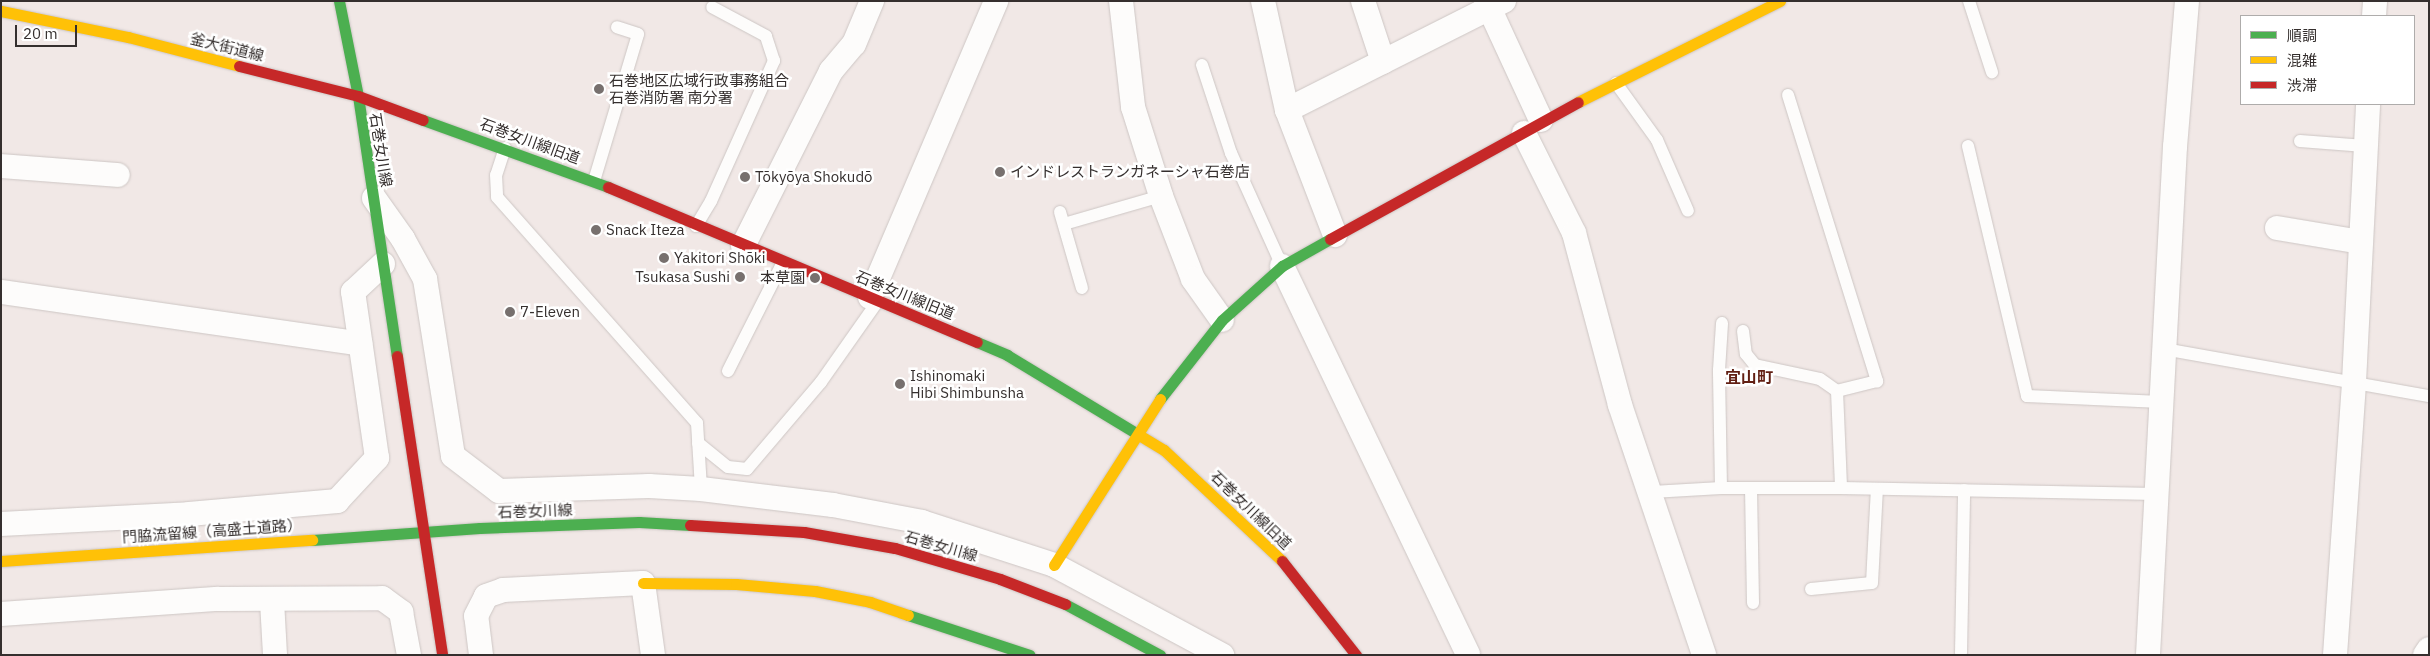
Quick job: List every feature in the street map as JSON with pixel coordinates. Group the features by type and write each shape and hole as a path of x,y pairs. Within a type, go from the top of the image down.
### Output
{"street":[{"name":"石巻女川線","path":"340,1 358,96 424,532 639,522 813,534 895,548 1000,579 1068,605 1133,637 1160,655"},
{"path":"743,246 831,71 854,44 872,1"},
{"path":"874,299 996,1"},
{"path":"1121,1 1133,107 1161,196 1194,279 1222,320"},
{"path":"1263,1 1287,110 1335,235"},
{"path":"1363,1 1383,62"},
{"path":"1054,565 1136,432 1222,320 1282,266 1533,126 1780,1"},
{"path":"2148,655 2175,147 2187,1"},
{"path":"2374,15 2375,1"},
{"path":"1287,110 1493,4 1533,126 1574,233 1620,405 1652,492 1704,655"},
{"name":"釜大街道線","path":"1,11 128,37 358,96"},
{"name":"石巻女川線旧道","path":"358,96 594,181 743,246 1007,355 1164,450 1212,492 1286,564 1356,655"},
{"path":"2336,655 2354,382 2368,105"},
{"path":"1,166 118,175"},
{"path":"374,198 403,239 425,279 452,456 498,491 649,486 701,489 833,505 922,522 998,544 1054,565 1222,655"},
{"path":"2277,228 2361,242"},
{"path":"1,524 189,514 338,501 377,458 353,292 383,264"},
{"path":"1282,266 1468,655"},
{"path":"1,292 360,344"},
{"path":"363,368 399,365"},
{"path":"424,532 442,655"},
{"name":"門脇流留線（高盛土道路）","path":"1,561 424,532"},
{"path":"643,583 652,655"},
{"path":"481,655 476,616 486,596 504,590 643,583 736,584 815,592 870,602 1000,643 1030,655"},
{"path":"1,614 218,600 272,601 382,598 401,612 409,655"},
{"path":"272,601 275,655"},
{"path":"994,655 1000,643"},
{"path":"2425,655 2429,649"}],"lane":[{"path":"1969,1 1992,72"},
{"path":"696,226 710,201 774,61 766,36 712,7"},
{"path":"594,181 638,34 617,27"},
{"path":"1202,65 1231,153 1282,266"},
{"path":"1616,83 1657,140 1688,211"},
{"path":"1743,331 1746,354 1755,365 1820,379 1837,390 1876,381 1788,95"},
{"path":"2300,141 2366,146"},
{"path":"1968,146 2027,396 2161,402"},
{"path":"505,148 496,175 497,197 697,424 701,489"},
{"path":"1082,288 1062,218 1161,196"},
{"path":"728,371 783,262"},
{"path":"698,443 728,467 747,469 821,382 874,299"},
{"path":"1721,488 1719,370 1722,323"},
{"path":"2164,348 2429,396"},
{"path":"1837,390 1841,488"},
{"path":"1652,492 1721,488 1877,488 2156,494"},
{"path":"1751,488 1753,603"},
{"path":"1811,589 1872,583 1877,488"},
{"path":"1961,653 1964,490"}],"traffic: fast":[{"path":"339,1 358,96 397,356"},
{"path":"423,120 608,187"},
{"path":"1160,399 1222,320 1282,266 1330,239"},
{"path":"977,342 1007,355 1139,435"},
{"path":"312,540 480,528 639,522 690,525"},
{"path":"1065,604 1160,655"},
{"path":"908,615 1030,655"}],"traffic: slow":[{"path":"1578,102 1780,1"},
{"path":"1,11 128,37 239,66"},
{"path":"1054,565 1160,399"},
{"path":"1139,435 1164,450 1282,561"},
{"path":"1,561 312,540"},
{"path":"643,583 736,584 815,591 870,602 908,615"}],"traffic: jam":[{"path":"239,66 358,96 423,120"},
{"path":"1330,239 1578,102"},
{"path":"608,187 977,342"},
{"path":"397,356 442,655"},
{"path":"690,525 804,532 895,548 1000,579 1065,604"},
{"path":"1282,561 1356,655"}],"place":[{"name":"石巻地区広域行政事務組合 石巻消防署 南分署","path":"599,89"},
{"name":"インドレストランガネーシャ石巻店","path":"1000,172"},
{"name":"Tōkyōya Shokudō","path":"745,177"},
{"name":"Snack Iteza","path":"596,230"},
{"name":"Yakitori Shōki","path":"664,258"},
{"name":"Tsukasa Sushi","path":"740,277"},
{"name":"本草園","path":"815,278"},
{"name":"7-Eleven","path":"510,312"},
{"name":"Ishinomaki Hibi Shimbunsha","path":"900,384"}],"district":[{"name":"宜山町","path":"1749,377"}]}
